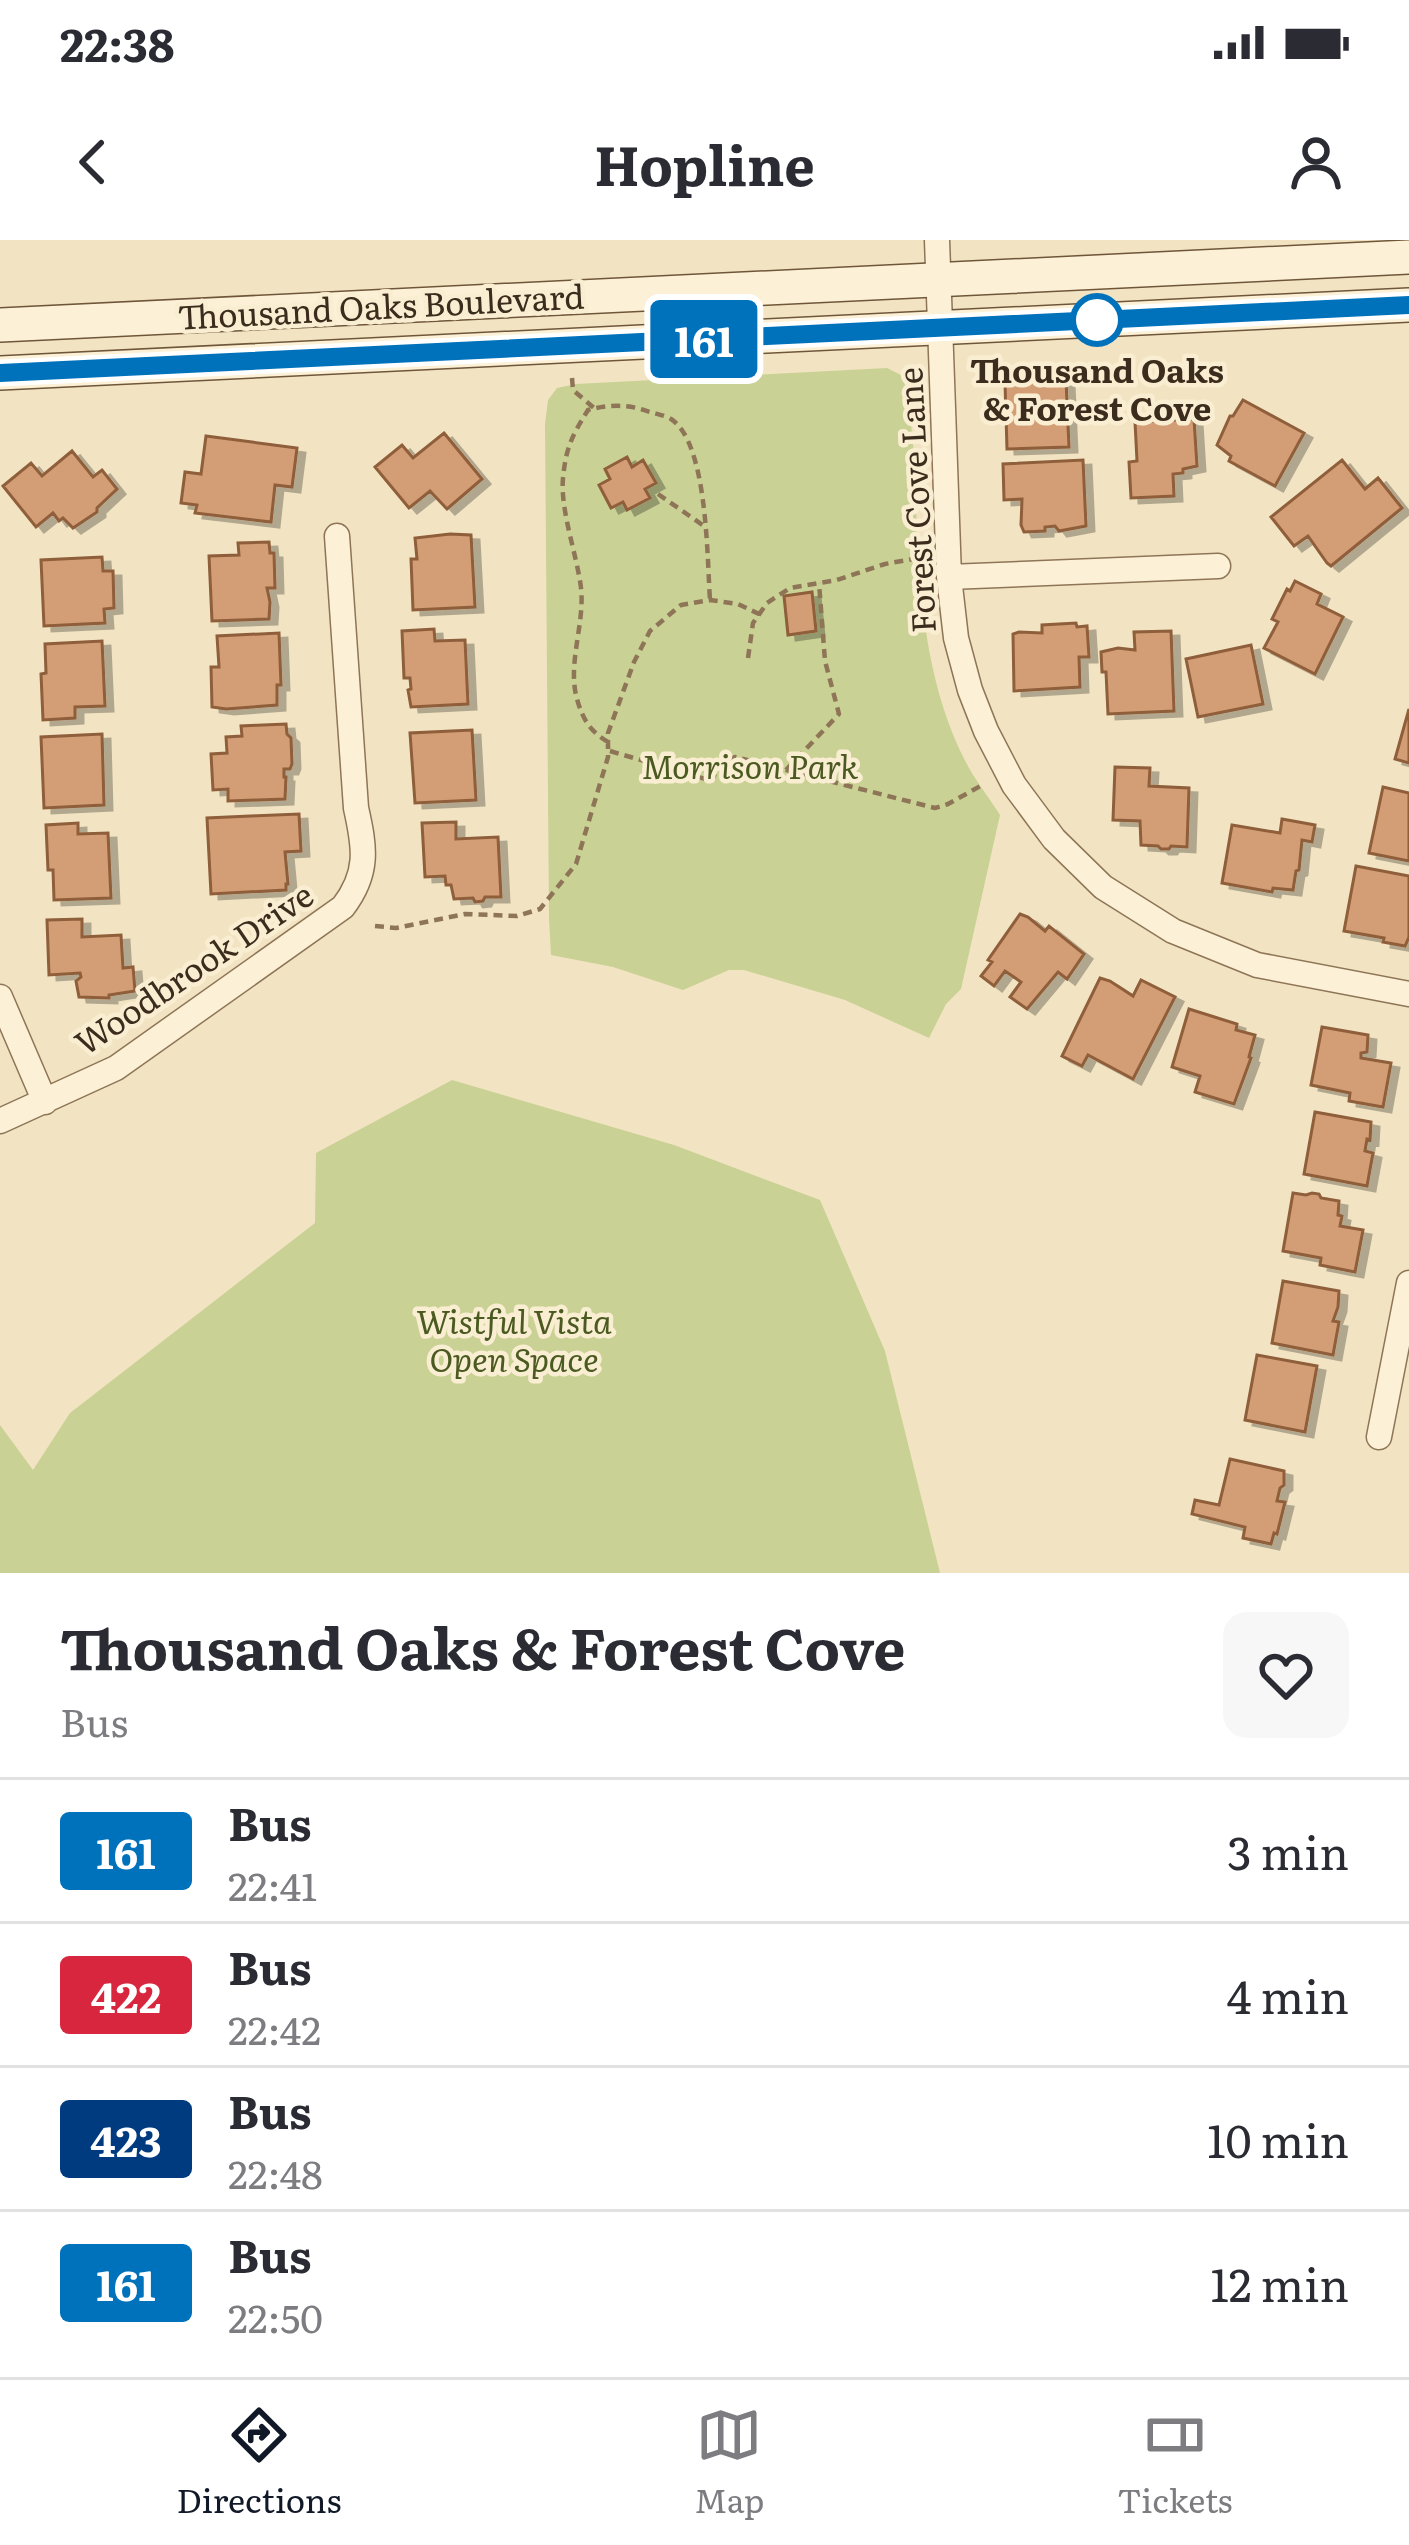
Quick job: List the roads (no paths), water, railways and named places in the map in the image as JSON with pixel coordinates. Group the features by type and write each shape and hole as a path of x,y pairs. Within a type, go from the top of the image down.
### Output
{"main road":[{"name":"Thousand Oaks Boulevard","path":"0,325 1409,257"},
{"name":"Thousand Oaks Boulevard","path":"0,373 1409,305"}],"street":[{"name":"Forest Cove Lane","path":"937,240 949,577 956,638 986,731 1014,785 1054,839 1103,886 1173,931 1257,965 1409,994"},
{"name":"Woodbrook Drive","path":"0,1121 116,1068 343,907 356,890 363,840 356,808 337,536"},
{"path":"949,577 1219,566"},
{"path":"0,997 45,1102"},
{"path":"1379,1437 1409,1283"}],"place":[{"name":"Thousand Oaks & Forest Cove","path":"1097,320"}],"park label":[{"name":"Morrison Park","path":"750,767"},
{"name":"Wistful Vista Open Space","path":"514,1341"}]}
